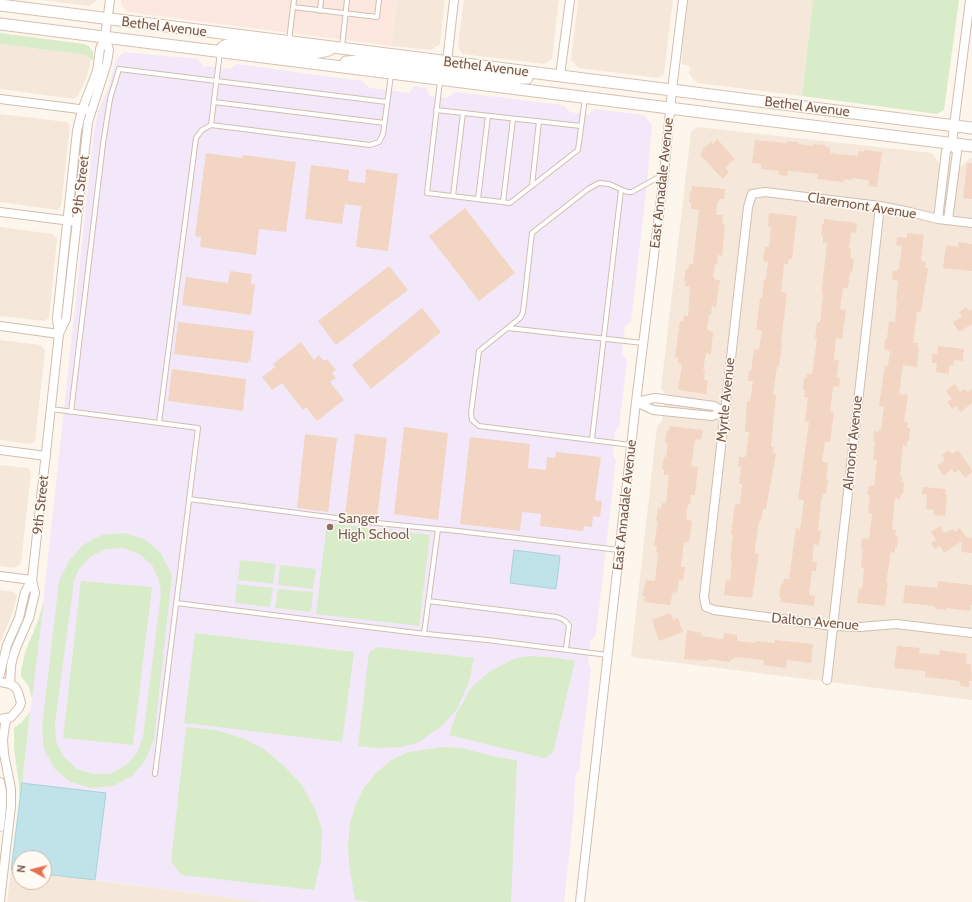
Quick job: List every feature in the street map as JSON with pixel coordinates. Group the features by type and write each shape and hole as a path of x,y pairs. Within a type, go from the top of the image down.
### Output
{"main road":[{"name":"Bethel Avenue","path":"0,5 972,128"},
{"name":"Bethel Avenue","path":"0,24 585,96 972,146"},
{"path":"220,51 227,45 233,44 314,53 340,49"},
{"path":"325,64 361,61 436,69 443,67 447,62"},
{"path":"441,79 452,73 517,78 557,76"}],"street":[{"name":"9th Street","path":"10,684 11,666 14,652 29,618 35,593 32,580 59,334 56,318 77,131 82,110 97,71 100,49 105,37 110,0"},
{"path":"447,62 454,0"},
{"path":"557,76 570,0"},
{"name":"East Annadale Avenue","path":"580,902 683,0"},
{"path":"938,219 946,151 952,144 970,0"},
{"name":"9th Street","path":"59,334 66,319 87,132 91,111 107,63 109,50 105,37"},
{"path":"0,99 91,111"},
{"path":"948,220 957,152 952,144"},
{"name":"Claremont Avenue","path":"752,194 765,192 880,206 938,219 972,223"},
{"name":"Myrtle Avenue","path":"706,607 704,597 724,412 748,207 752,194"},
{"name":"Almond Avenue","path":"827,680 880,206"},
{"path":"0,212 76,222"},
{"path":"0,326 59,334"},
{"path":"636,402 655,398 714,406 724,412"},
{"path":"636,402 653,410 712,416 724,412"},
{"path":"0,450 46,456"},
{"path":"0,576 32,580"},
{"name":"9th Street","path":"0,674 7,645 19,618 26,592 32,580"},
{"name":"Dalton Avenue","path":"706,607 714,610 833,626 860,627 896,624 972,633"},
{"path":"0,682 10,684 18,692 20,703 16,713 4,719 4,754 10,789 3,821"},
{"path":"0,782 2,791 3,821 0,901"}],"lane":[{"path":"289,42 294,0"},
{"path":"320,11 321,0"},
{"path":"340,49 347,0"},
{"path":"293,7 377,18 379,0"},
{"path":"211,125 220,51"},
{"path":"71,412 102,144 110,99 119,69 387,102"},
{"path":"159,423 196,138 202,130 211,125 370,145 379,142 383,134 385,123 391,73"},
{"path":"441,79 427,193 510,203 578,150 585,96"},
{"path":"214,102 385,123"},
{"path":"436,110 581,126"},
{"path":"453,196 463,113"},
{"path":"478,199 488,116"},
{"path":"503,202 513,118"},
{"path":"532,186 539,122"},
{"path":"631,445 479,426 472,420 471,413 479,351 520,318 532,232 588,189 599,183 609,184 621,190 632,192 664,174"},
{"path":"592,439 621,190"},
{"path":"508,328 643,343"},
{"path":"51,409 198,428 155,774"},
{"path":"189,499 367,522 620,550"},
{"path":"424,634 438,529"},
{"path":"428,601 557,617 564,620 569,625 566,649"},
{"path":"176,603 608,655"}],"shaded area":[{"path":"41,0 97,0 89,6"},
{"path":"121,0 397,0 391,46 127,12 121,4"},
{"path":"397,0 445,0 440,44 431,50 391,46"},
{"path":"464,0 559,0 552,59 544,64 462,54 458,46"},
{"path":"578,0 673,0 664,74 658,78 579,68 571,60"},
{"path":"688,0 813,0 802,96 697,83 689,74 690,66 682,64 683,36"},
{"path":"0,44 87,55 91,59 90,65 86,79 78,96 74,99 0,89"},
{"name":"Sanger High School","path":"124,52 198,59 203,66 230,69 237,64 362,81 370,88 408,93 415,86 426,88 430,96 447,98 456,92 563,105 570,112 588,115 595,109 644,115 652,125 646,193 631,321 625,327 622,354 627,361 619,427 615,431 613,455 616,460 596,635 591,640 588,663 591,669 579,771 576,774 575,800 564,902 265,902 95,880 106,794 22,783 94,131 98,112 109,86 116,59"},
{"path":"0,114 67,122 70,126 61,206 57,210 0,202"},
{"path":"697,127 932,153 940,164 961,166 972,158 972,700 631,657 657,426 662,421 665,394 661,388 691,132"},
{"path":"0,227 53,234 57,239 49,318 44,321 0,316"},
{"path":"0,340 41,345 45,350 35,441 30,444 0,440"},
{"path":"0,465 28,468 31,473 21,563 15,568 0,566"},
{"path":"0,590 14,592 17,596 11,617 0,643"},
{"path":"11,870 12,890 52,890 52,875 265,902 7,902"}],"green space":[{"path":"813,0 959,0 944,110 937,114 802,96"},
{"path":"0,33 84,44 89,46 93,52 93,60 87,55 0,44"},
{"path":"327,523 430,535 419,626 316,614"},
{"path":"124,533 144,539 161,553 172,576 154,739 146,759 132,776 113,786 91,788 70,782 54,768 44,749 42,727 59,581 69,561 83,545 102,535","holes":["123,548 139,554 152,565 159,581 161,593 143,737 137,753 125,766 110,774 93,774 77,769 64,757 56,742 55,724 74,580 79,569 90,557 106,549"]},
{"path":"240,560 276,564 273,584 238,580"},
{"path":"280,565 316,569 313,589 278,585"},
{"path":"81,581 152,587 133,745 63,738"},
{"path":"237,584 273,588 270,607 235,603"},
{"path":"278,589 313,592 311,612 275,608"},
{"path":"44,601 32,699 29,687 21,676 21,671 25,652 38,621"},
{"path":"195,633 354,652 342,742 184,723"},
{"path":"377,647 474,658 469,682 457,709 442,726 417,743 401,747 376,748 358,746 369,653"},
{"path":"532,656 575,661 553,753 544,758 449,735 457,712 472,687 489,672 516,658"},
{"path":"30,712 20,803 14,749 14,728 22,722"},
{"path":"186,727 216,730 245,739 265,750 283,765 301,784 314,807 322,829 321,861 314,890 181,875 171,861"},
{"path":"443,747 461,748 497,757 517,760 511,902 371,902 355,900 349,864 348,845 350,824 355,806 364,788 376,773 390,761 408,752"}],"water":[{"path":"514,550 560,556 556,589 510,583"},
{"path":"22,783 106,793 95,880 52,875 52,850 14,850"}],"building":[{"path":"717,139 735,159 725,168 729,172 723,179 700,155 703,151 702,150 711,142 713,144"},
{"path":"755,140 787,143 787,141 798,142 798,144 813,146 813,144 826,145 825,147 830,147 830,153 858,156 858,151 864,152 864,150 882,152 877,187 868,186 869,181 867,180 852,178 852,180 844,179 843,182 817,179 818,174 788,171 787,176 779,175 779,171 761,169 761,164 752,163"},
{"path":"206,153 242,158 243,155 296,162 286,232 259,229 256,255 200,247 201,237 195,236"},
{"path":"967,163 972,163 972,199 963,198"},
{"path":"311,165 349,170 348,181 365,183 366,169 398,174 388,251 356,247 361,206 345,204 342,224 305,219"},
{"path":"692,186 725,189 724,199 720,199 717,204 716,215 723,215 722,224 725,225 722,256 718,255 713,278 715,278 715,280 720,280 716,307 712,306 711,315 709,314 707,330 713,332 711,354 706,353 703,370 705,370 704,380 708,381 706,394 678,390 682,364 678,363 678,358 675,357 680,321 683,321 684,316 688,316 690,287 685,286 686,281 684,281 686,269 688,270 689,264 693,264 699,210 691,209 691,203 689,202"},
{"path":"465,208 515,273 479,301 429,236"},
{"path":"769,213 797,216 792,259 789,259 788,264 784,264 781,292 787,293 779,367 777,367 773,395 776,395 771,447 774,447 773,453 776,453 766,509 763,509 761,521 759,521 755,553 759,554 752,598 724,595 726,580 730,581 732,561 730,561 733,535 731,534 735,504 740,504 742,484 739,484 741,467 738,467 739,457 745,457 746,455 749,432 745,432 747,401 750,401 753,381 748,381 749,371 751,371 754,349 759,350 762,330 756,330 760,298 762,298 768,262 763,261 765,247 769,247 771,227 768,226"},
{"path":"824,219 857,223 856,233 851,232 849,248 851,248 850,258 854,259 852,272 850,272 848,288 843,288 840,309 846,310 842,339 836,338 834,360 839,360 837,377 840,378 839,387 834,386 833,388 830,411 834,412 830,442 825,442 822,462 828,463 826,480 828,480 826,494 823,493 821,502 818,531 821,531 819,545 814,544 812,562 817,562 816,571 812,571 809,594 815,596 814,606 780,602 781,597 779,597 781,584 783,584 784,579 789,579 796,528 800,529 804,500 798,499 809,422 805,422 808,397 804,397 805,391 803,390 804,378 806,378 807,374 812,374 817,339 815,339 817,322 820,322 827,243 823,243 823,235 821,235"},
{"path":"907,233 924,235 921,261 926,262 925,267 928,268 921,312 917,312 913,343 918,343 919,348 917,367 903,365 899,394 908,395 904,422 908,422 907,428 910,428 907,446 903,445 900,476 902,476 901,482 904,482 903,494 901,494 900,499 895,498 892,529 896,530 895,536 898,536 897,547 895,547 895,553 891,552 886,583 888,583 885,606 857,603 859,588 862,589 864,568 861,568 863,549 861,549 862,539 869,538 872,514 868,513 870,495 867,495 869,486 874,486 877,460 873,460 875,442 873,441 874,431 879,432 879,430 881,430 884,407 879,406 885,365 888,366 890,351 884,349 885,339 887,339 889,321 895,322 898,281 892,280 893,271 897,271 899,269 902,246 896,245 897,237 907,238"},
{"path":"958,242 972,244 972,271 943,268 946,245 958,247"},
{"path":"389,266 408,290 336,345 318,321"},
{"path":"230,271 252,274 251,284 255,284 251,315 182,305 186,277 228,283"},
{"path":"966,307 969,311 972,309 972,324 959,332 953,322 962,317 959,312"},
{"path":"422,308 441,332 371,389 352,365"},
{"path":"178,322 254,331 250,362 248,360 248,363 174,354"},
{"path":"301,342 314,360 319,355 324,361 327,359 336,370 332,373 336,378 330,382 344,400 317,421 306,407 303,410 282,383 272,390 262,377 275,367 273,364"},
{"path":"938,346 964,349 963,361 954,360 953,366 949,365 949,374 936,372 937,363 932,363 932,354 937,354"},
{"path":"172,369 246,379 243,411 168,401"},
{"path":"955,384 960,392 965,389 968,392 972,389 972,403 961,412 956,406 952,409 947,402 952,399 946,391"},
{"path":"669,426 703,430 701,440 696,439 695,441 691,466 698,467 695,495 691,495 686,518 687,520 692,521 689,542 684,543 681,567 685,567 683,581 679,580 677,593 673,592 670,605 644,602 645,596 642,596 646,580 655,581 658,552 656,552 657,546 654,545 658,521 656,521 658,508 661,509 662,503 666,503 669,475 664,475 664,470 662,469 664,457 666,457 668,443 665,443"},
{"path":"404,427 448,433 438,520 394,514"},
{"path":"305,434 337,438 328,512 297,508"},
{"path":"355,434 387,438 377,518 345,514"},
{"path":"470,437 530,444 528,468 546,470 547,457 555,458 556,452 601,457 595,500 602,501 600,517 593,516 592,527 584,526 583,531 540,526 541,514 522,512 520,531 460,524"},
{"path":"949,450 952,454 958,450 972,470 972,472 965,478 959,470 954,473 952,469 944,476 937,466 945,460 942,455"},
{"path":"923,487 946,489 945,494 947,495 945,516 933,515 934,510 926,509 927,494 922,494"},
{"path":"940,526 944,533 953,529 955,532 960,528 966,537 972,538 972,553 961,552 962,541 944,553 940,546 935,549 931,543 936,540 931,532"},
{"path":"938,581 972,585 972,605 970,611 946,608 946,610 935,609 935,606 903,603 905,585 937,588"},
{"path":"670,613 673,620 678,618 683,632 659,641 652,620"},
{"path":"687,630 702,633 701,636 723,639 724,633 737,635 737,641 755,643 756,641 775,643 775,640 813,644 811,663 787,660 786,668 763,665 764,660 735,657 734,659 731,659 730,662 708,659 708,661 684,659"},
{"path":"897,646 920,648 919,653 939,655 940,650 967,654 966,664 971,664 972,681 969,681 969,687 960,686 960,681 925,677 925,671 894,668"}],"place":[{"name":"Sanger High School","path":"330,527"}]}
